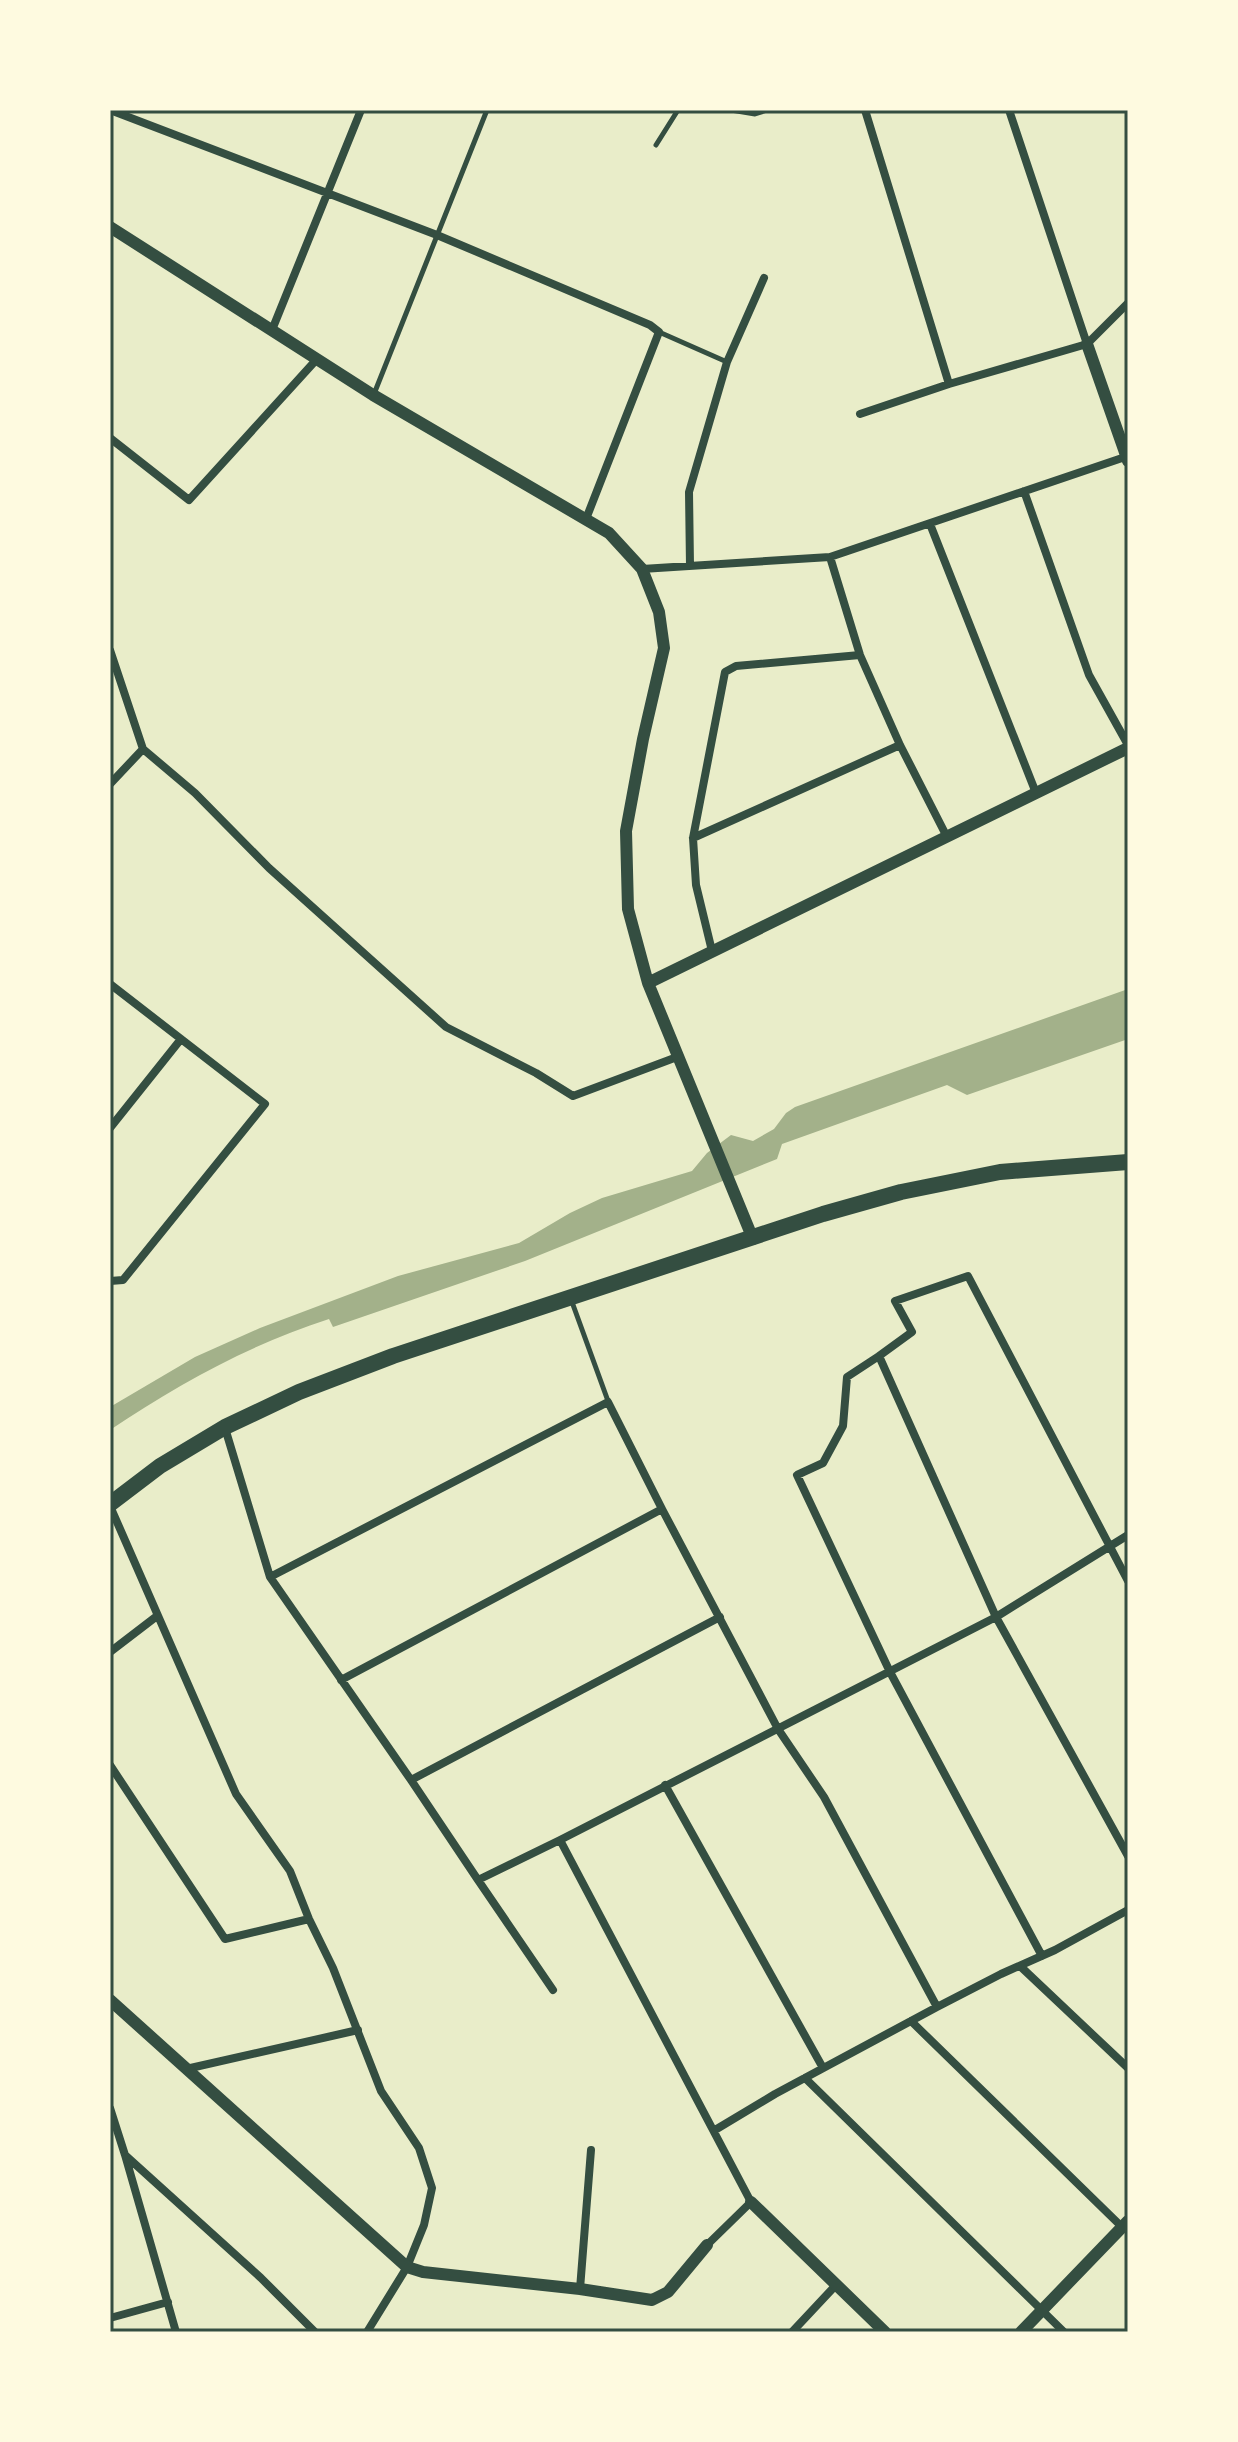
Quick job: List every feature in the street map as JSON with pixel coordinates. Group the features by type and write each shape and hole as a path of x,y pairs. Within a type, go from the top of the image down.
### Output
{"main road":[{"path":"110,1505 160,1466 225,1427 299,1392 393,1356 823,1214 915,1189 1000,1172 1128,1162"}],"street":[{"path":"110,110 437,235 650,325 659,332 586,519"},
{"path":"272,330 361,110"},
{"path":"865,110 949,384"},
{"path":"642,569 830,557 1128,458 1009,110"},
{"path":"110,227 373,395 609,533 642,569 659,612 664,648 626,831 628,909 648,983 753,1239"},
{"path":"690,566 689,492 727,362 764,278"},
{"path":"860,414 949,384 1087,344 1128,303"},
{"path":"110,438 189,500 317,359"},
{"path":"648,983 1128,746 1089,675 1024,491"},
{"path":"930,524 1036,793"},
{"path":"830,557 860,655 900,745 947,837"},
{"path":"110,650 143,749 195,793 269,868 446,1027 536,1073 573,1096 677,1057"},
{"path":"712,951 696,885 693,838 725,672 736,666 860,655"},
{"path":"693,838 900,745"},
{"path":"110,784 143,749"},
{"path":"110,984 265,1104 123,1280 110,1281"},
{"path":"110,1128 181,1039"},
{"path":"1042,1956 890,1672 797,1475 823,1463 843,1426 847,1377 912,1332 895,1301 968,1276 1128,1581"},
{"path":"879,1356 996,1617 1128,1856"},
{"path":"270,1577 608,1402 778,1729 824,1797 937,2007"},
{"path":"225,1427 270,1577 553,1990"},
{"path":"110,1505 236,1794 290,1871 333,1968 381,2091 419,2148 432,2188 424,2225 407,2267 367,2332"},
{"path":"341,1680 662,1509"},
{"path":"478,1880 996,1617 1128,1535"},
{"path":"110,1652 157,1616"},
{"path":"411,1780 720,1617"},
{"path":"110,1765 225,1939 309,1919"},
{"path":"665,1785 823,2068"},
{"path":"560,1840 751,2202 885,2332"},
{"path":"715,2130 937,2007 1128,1910"},
{"path":"1020,1966 1128,2068"},
{"path":"110,2000 407,2267 423,2272 652,2300 668,2292 707,2245 751,2202"},
{"path":"911,2021 1125,2224 1021,2332"},
{"path":"186,2069 358,2030"},
{"path":"805,2078 1064,2332"},
{"path":"110,2108 176,2332"},
{"path":"580,2289 591,2150"},
{"path":"125,2155 261,2278 315,2332"},
{"path":"792,2332 836,2285"},
{"path":"110,2318 168,2302"}],"lane":[{"path":"373,395 487,110"},
{"path":"656,145 678,110"},
{"path":"731,110 755,114 767,110"},
{"path":"659,332 727,362"},
{"path":"571,1298 608,1402"}],"shaded area":[{"path":"1128,989 1128,1039 967,1095 947,1085 782,1144 777,1159 525,1261 333,1327 329,1319 271,1340 162,1397 110,1430 110,1407 195,1357 260,1328 398,1276 519,1243 602,1198 692,1171 707,1153 731,1135 753,1141 774,1129 795,1107"}]}
